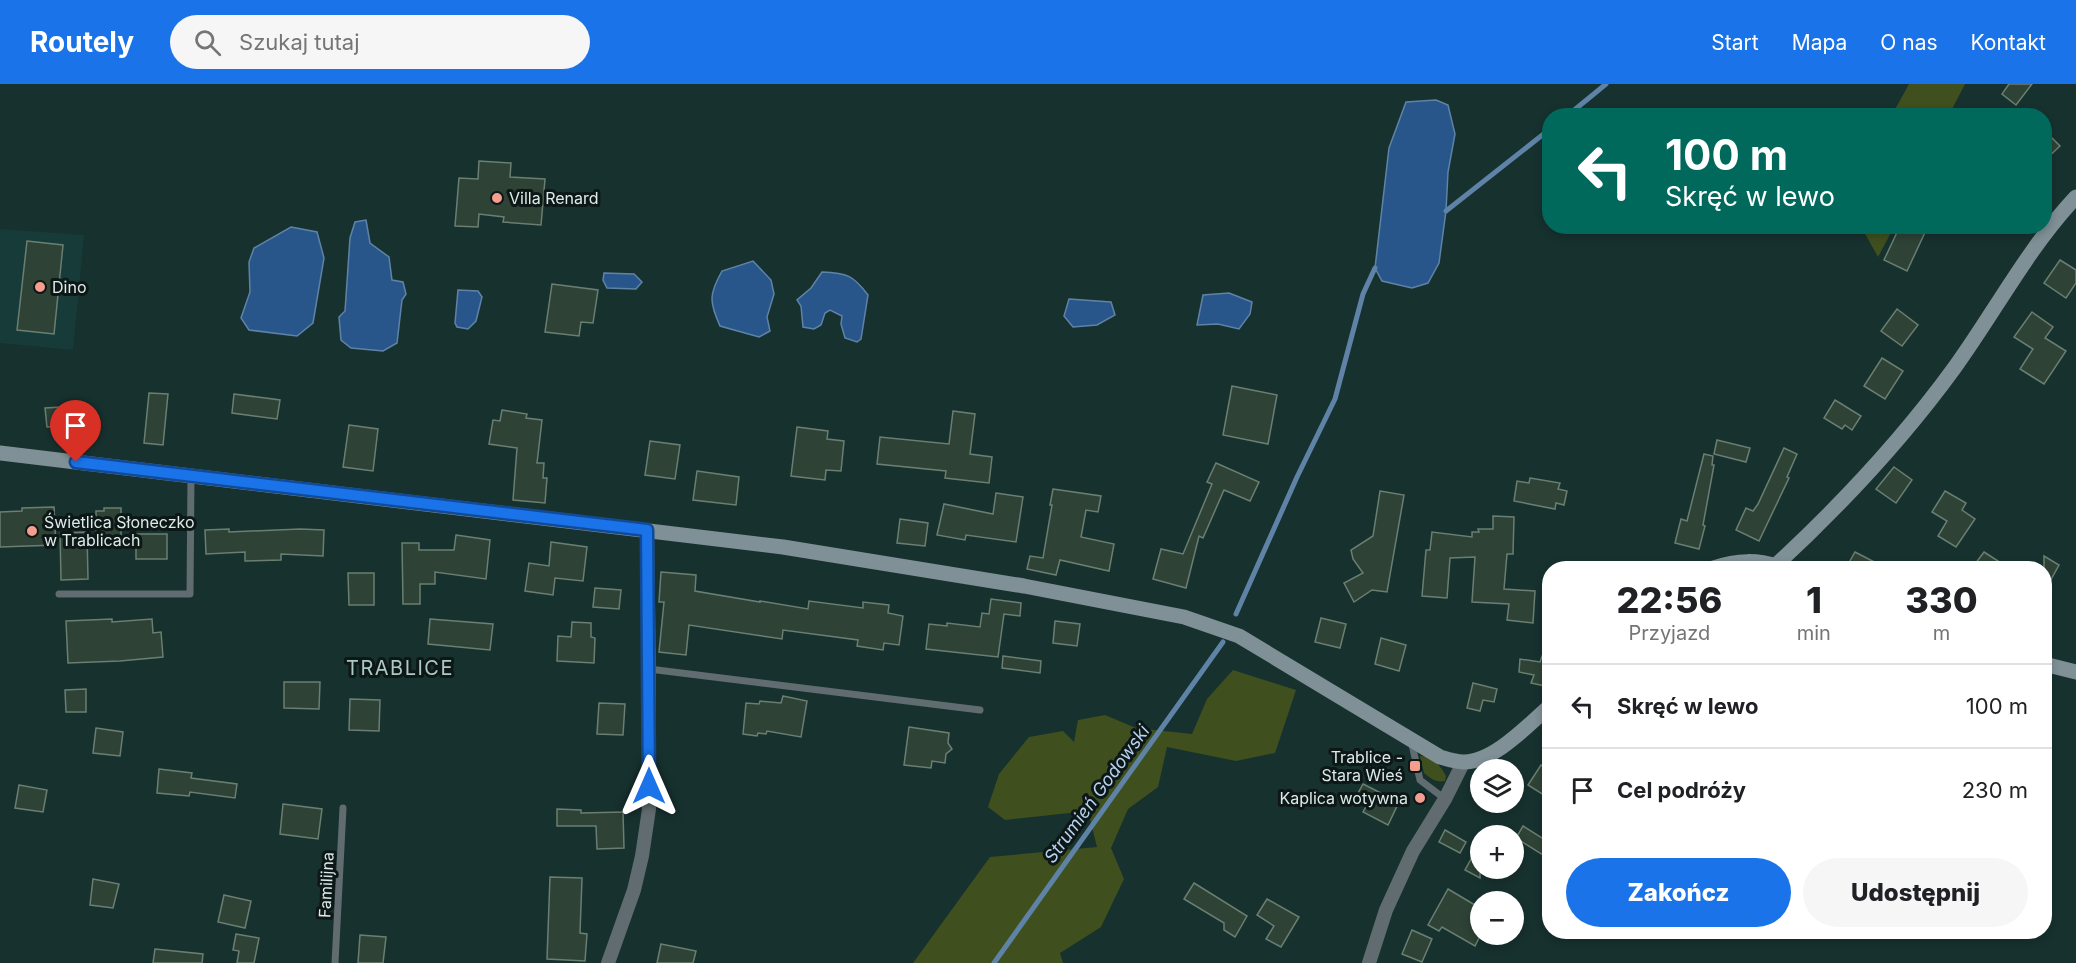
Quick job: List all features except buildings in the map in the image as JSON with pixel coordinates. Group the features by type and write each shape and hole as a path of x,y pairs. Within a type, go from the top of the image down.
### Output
{"street":[{"path":"2052,225 2076,196"},
{"path":"1784,561 1906,432 1956,365 2013,278 2045,234"},
{"path":"0,453 783,547 1024,586 1184,617 1239,636 1440,757 1462,763 1486,758 1542,713"},
{"path":"608,963 634,890 649,809 650,669 647,530"},
{"path":"2052,666 2076,672"},
{"path":"1368,963 1386,910 1413,851 1445,799 1462,763"}],"lane":[{"path":"59,594 190,594 191,476"},
{"path":"650,669 980,710"},
{"path":"1410,739 1420,780 1445,799"},
{"name":"Familijna","path":"335,963 343,808"}],"shaded area":[{"path":"0,229 84,235 73,350 0,343"}],"green space":[{"path":"1909,84 1965,84 1953,108 1896,108"},
{"path":"1865,234 1890,234 1878,257"},
{"path":"1233,670 1296,690 1275,753 1236,761 1167,747 1158,787 1128,809 1111,848 1124,879 1101,927 1060,953 1063,963 913,963 990,857 1097,847 1088,811 1005,820 988,807 999,774 1029,737 1063,731 1074,742 1078,720 1105,715 1136,728 1192,734 1207,699"},
{"path":"1420,756 1439,765 1446,776 1445,781 1436,781 1424,773"}],"water":[{"path":"1436,100 1448,105 1455,134 1448,172 1446,211 1439,263 1428,283 1412,288 1382,281 1375,268 1389,148 1406,102"},
{"path":"366,220 370,243 389,257 392,280 403,282 406,294 402,300 397,343 383,351 351,348 341,340 339,317 345,311 350,238 355,222"},
{"path":"291,227 317,232 324,258 313,323 297,336 249,330 241,318 250,292 249,262 254,248"},
{"path":"753,261 771,280 774,294 767,317 770,331 759,337 720,326 712,304 713,292 722,271"},
{"path":"822,272 849,276 868,295 861,339 857,342 845,338 841,324 842,316 830,310 825,313 821,325 814,329 803,327 801,306 797,300 811,288"},
{"path":"604,273 634,274 642,282 636,289 607,288 603,280"},
{"path":"458,290 478,291 482,297 476,321 468,329 457,327 455,323"},
{"path":"1229,293 1252,302 1250,314 1239,329 1218,324 1197,325 1203,295"},
{"path":"1069,299 1111,302 1115,315 1097,325 1073,327 1064,316"}],"waterway":[{"name":"Strumień Godowski","path":"1577,108 1606,84"},
{"name":"Strumień Godowski","path":"1446,211 1542,135"},
{"name":"Strumień Godowski","path":"1236,614 1297,477 1335,399 1363,294 1375,268"},
{"name":"Strumień Godowski","path":"994,963 1223,642"}],"place":[{"name":"Villa Renard","path":"497,198"},
{"name":"Dino","path":"40,287"},
{"name":"Świetlica Słoneczko w Trablicach","path":"32,531"},
{"name":"Trablice - Stara Wieś","path":"1415,766"},
{"name":"Kaplica wotywna","path":"1420,798"}],"district":[{"name":"TRABLICE","path":"400,668"}],"route":[{"path":"76,462 647,530 650,669 649,786"}]}
